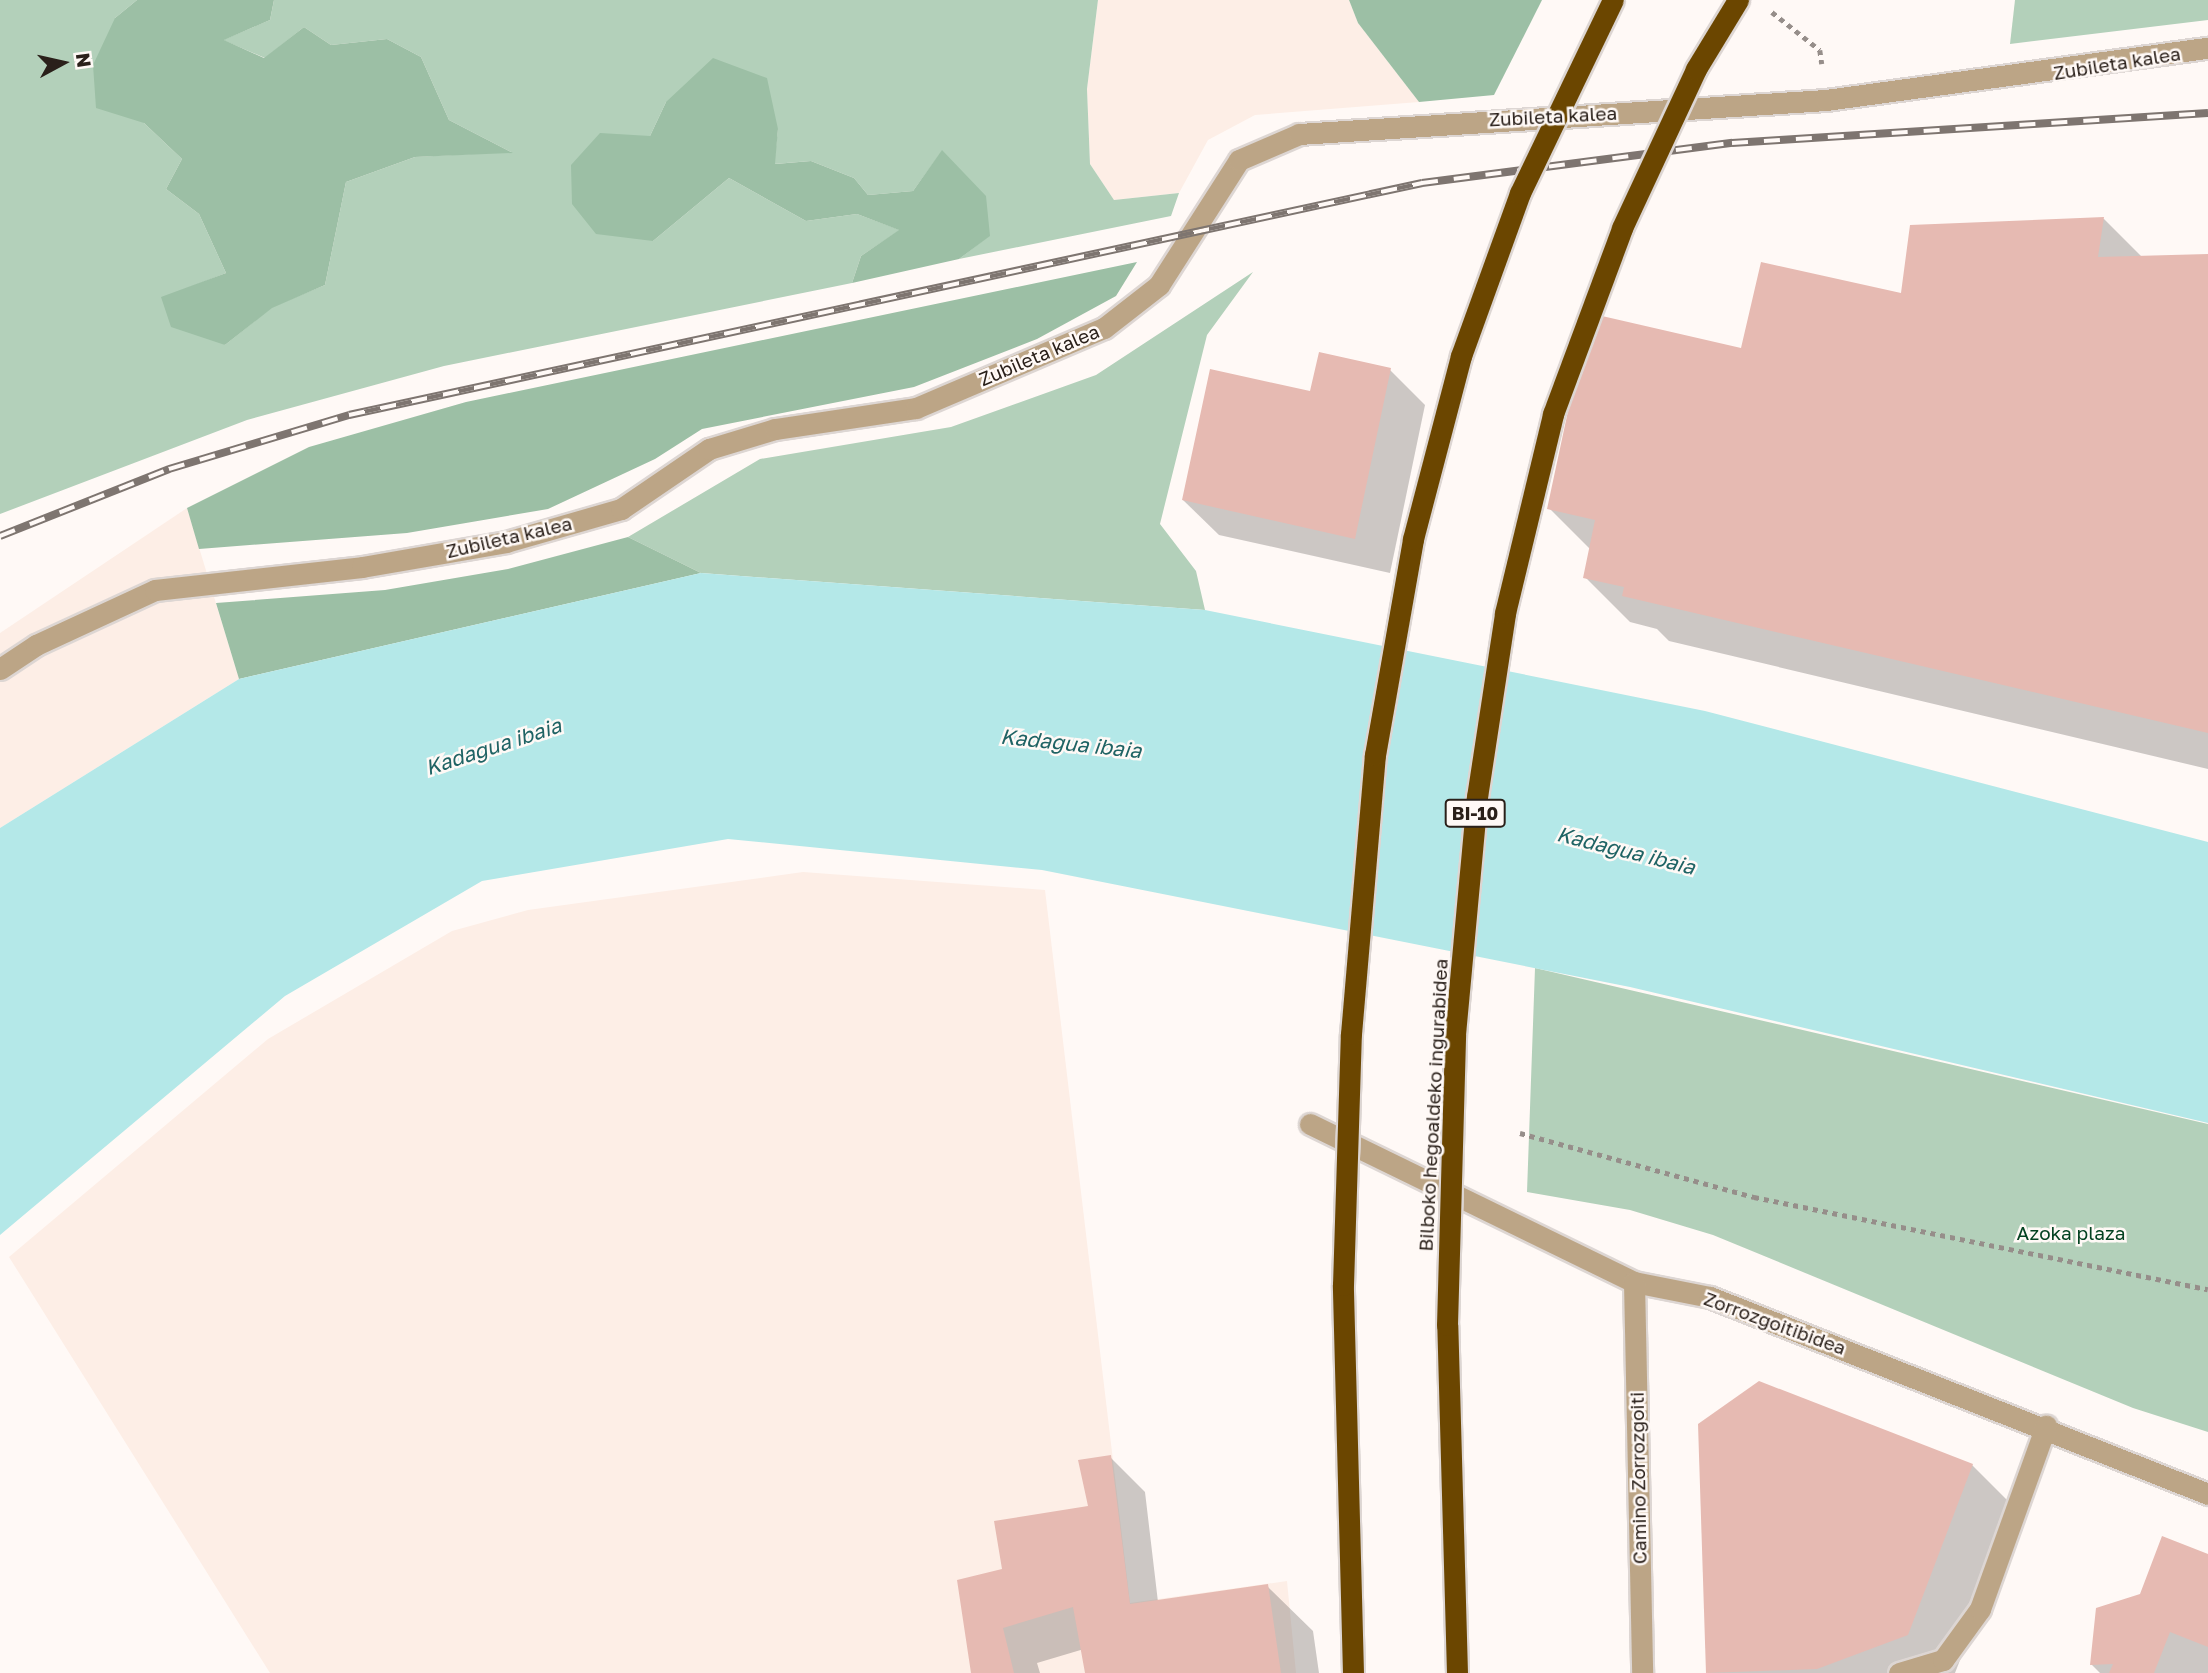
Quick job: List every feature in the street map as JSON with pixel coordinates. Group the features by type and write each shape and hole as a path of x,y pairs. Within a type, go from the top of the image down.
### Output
{"highway":[{"path":"1353,1673 1343,1284 1351,1034 1375,755 1413,539 1461,356 1520,193 1613,0"},
{"name":"Bilboko hegoaldeko ingurabidea","path":"1457,1673 1447,1325 1455,1034 1477,797 1504,613 1553,414 1622,228 1696,69 1738,0"}],"street":[{"name":"Zubileta kalea","path":"0,669 36,645 155,590 362,567 506,542 621,509 709,449 775,429 916,408 1104,328 1159,285 1239,160 1299,134 1826,100 2208,48"},
{"name":"Zorrozgoitibidea","path":"1310,1124 1634,1282 1710,1297 2046,1426 2208,1494"},
{"name":"Camino Zorrozgoiti","path":"1634,1282 1642,1673"},
{"path":"1899,1673 1943,1660 1980,1609 2046,1426"}],"path":[{"path":"1768,8 1820,50 1826,100"},
{"path":"1520,1133 1754,1197 2208,1289"}],"shaded area":[{"path":"1098,0 1349,0 1358,23 1419,102 1255,115 1208,140 1179,193 1114,200 1090,164 1087,89"},
{"path":"187,508 239,679 0,828 0,633"},
{"path":"803,872 1045,890 1130,1603 1287,1581 1296,1673 270,1673 9,1257 268,1039 452,931 528,910"}],"green space":[{"path":"0,0 137,0 115,18 144,123 182,159 166,189 199,214 226,273 162,298 225,345 272,307 325,285 346,182 415,157 511,152 449,120 421,57 387,39 331,45 304,27 265,58 223,40 270,20 274,0 1098,0 1087,89 1090,164 1114,200 1179,193 1171,216 959,259 989,236 942,151 913,191 868,195 854,178 811,161 774,164 778,129 666,102 650,136 653,241 729,178 806,221 857,214 900,230 861,256 852,283 444,366 247,420 0,514"},
{"path":"137,0 274,0 270,20 224,40 264,58 304,27 331,45 387,39 421,57 449,120 513,153 415,157 346,182 325,285 272,308 225,345 171,327 161,297 226,273 199,214 166,189 182,159 144,123 96,108 93,65 115,18"},
{"path":"1349,0 1542,0 1494,95 1419,102 1358,23"},
{"path":"2015,0 2208,0 2208,20 2010,44"},
{"path":"713,58 767,78 778,129 775,164 811,161 854,178 868,195 913,191 942,150 986,196 990,236 959,259 852,283 861,256 899,230 857,214 806,221 729,178 653,241 596,234 572,204 571,165 600,133 650,136 666,102"},
{"path":"1137,262 1116,296 1037,339 914,387 702,429 655,459 548,509 407,533 199,549 187,508 309,447 466,402"},
{"path":"1253,272 1207,335 1160,524 1196,571 1205,610 701,573 628,537 760,459 951,427 1096,375"},
{"path":"628,537 701,573 239,679 216,603 385,590 508,569"},
{"name":"Azoka plaza","path":"1535,968 2208,1124 2208,1432 2133,1408 1713,1235 1630,1210 1527,1192"}],"water":[{"name":"Kadagua ibaia","path":"701,573 1205,610 1705,711 2208,842 2208,1123 1630,987 1042,870 728,839 482,881 285,996 0,1235 0,828 239,679"}],"building":[{"path":"2104,217 2098,257 2208,254 2208,733 1622,596 1624,587 1583,578 1595,520 1547,509 1589,313 1741,348 1761,262 1901,293 1910,225"},
{"path":"1319,352 1391,368 1355,539 1182,500 1210,369 1310,391"},
{"path":"1759,1381 1973,1464 1908,1635 1817,1669 1706,1673 1698,1424"},
{"path":"1111,1455 1130,1604 1268,1584 1281,1673 1085,1673 1073,1607 1003,1628 1014,1673 971,1673 957,1580 1002,1569 994,1521 1088,1506 1078,1460"},
{"path":"2162,1536 2208,1554 2208,1647 2170,1632 2154,1673 2109,1673 2113,1664 2090,1665 2096,1608 2140,1594"}],"railway":[{"path":"0,536 169,469 349,415 1422,183 1732,143 2208,113"}]}
